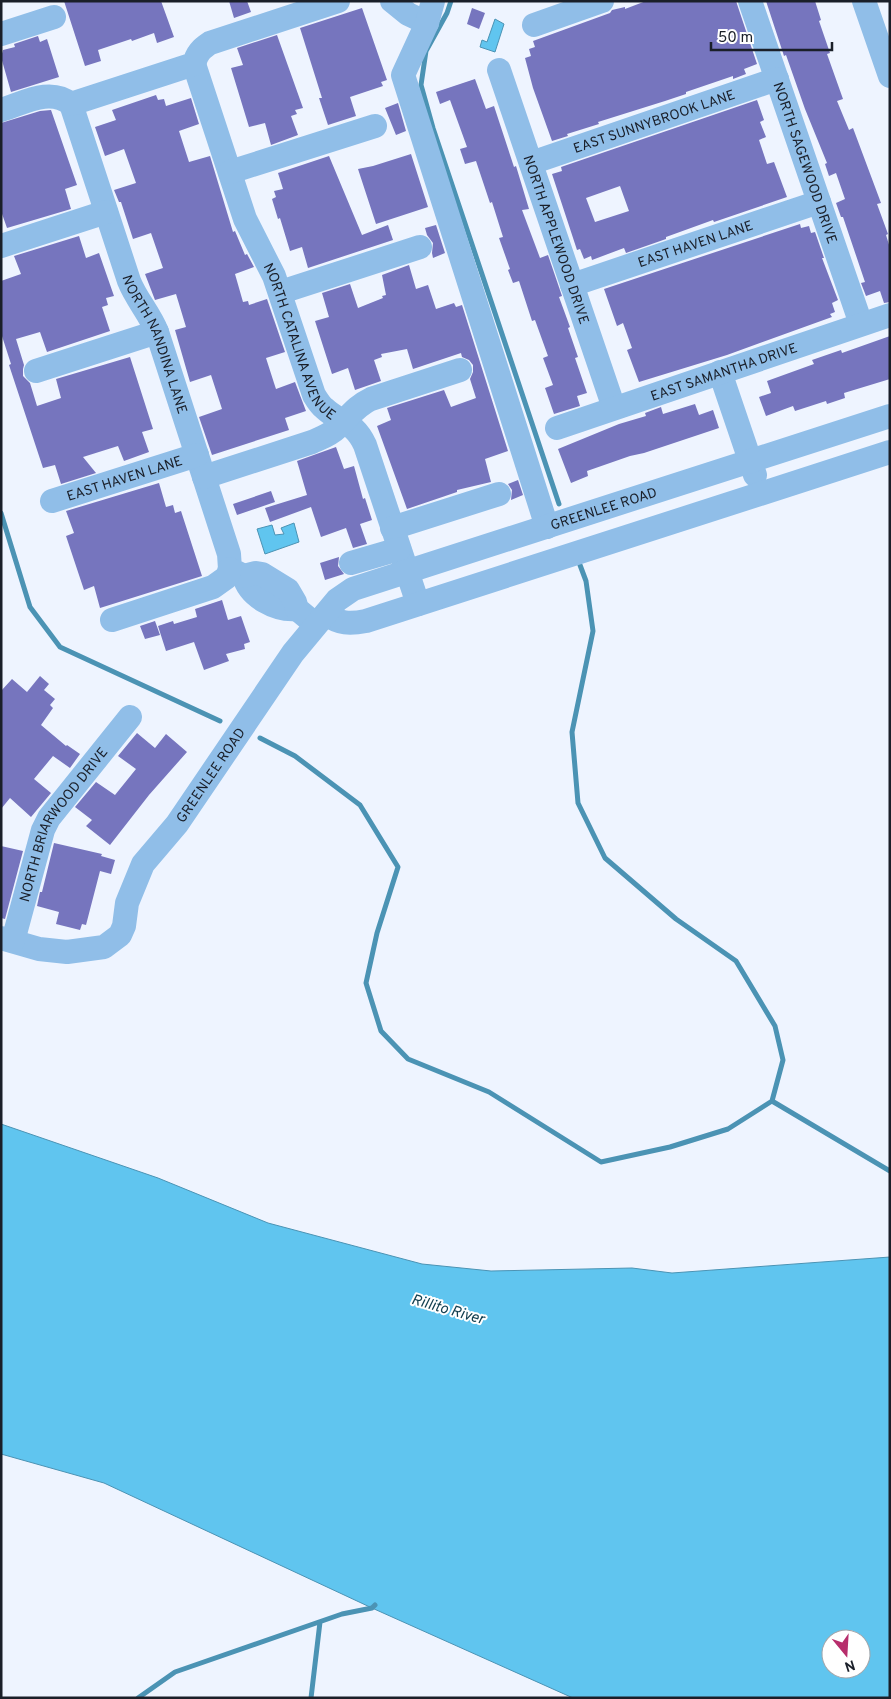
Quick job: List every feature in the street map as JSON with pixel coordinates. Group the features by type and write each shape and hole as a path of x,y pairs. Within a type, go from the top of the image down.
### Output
{"street":[{"path":"1,110 45,96 55,95 64,98 71,104 194,64 196,55 210,43 338,1"},
{"path":"392,1 408,14 430,12 403,74 548,527"},
{"path":"534,24 573,6 602,1"},
{"name":"NORTH SAGEWOOD DRIVE","path":"750,1 860,324"},
{"path":"864,1 890,76"},
{"path":"1,34 54,17"},
{"name":"NORTH CATALINA AVENUE","path":"194,64 250,231 269,263 281,292 314,395 322,407 357,430 365,445 418,604"},
{"name":"NORTH APPLEWOOD DRIVE","path":"499,70 614,408"},
{"name":"EAST SUNNYBROOK LANE","path":"531,163 777,79"},
{"name":"NORTH NANDINA LANE","path":"71,104 134,292 157,332 229,554 237,573"},
{"path":"230,172 375,126"},
{"name":"EAST HAVEN LANE","path":"572,285 819,202"},
{"path":"1,246 106,212"},
{"path":"281,292 420,247"},
{"name":"EAST SAMANTHA DRIVE","path":"557,428 890,314"},
{"path":"36,371 157,332"},
{"path":"204,477 325,437 356,408 371,399 460,370"},
{"path":"720,372 761,493"},
{"name":"GREENLEE ROAD","path":"7,940 39,949 67,952 104,947 120,935 124,926 127,903 143,864 177,824 293,653 331,606 344,594 890,416"},
{"path":"112,620 213,587 227,577 237,573 256,573 262,574 288,590 295,602 296,610 322,619 355,623 890,452"},
{"name":"EAST HAVEN LANE","path":"52,502 197,455"},
{"path":"352,564 396,539 499,494"},
{"name":"NORTH BRIARWOOD DRIVE","path":"7,940 43,830 49,818 130,717"}],"water":[{"path":"495,19 504,24 495,52 480,47 482,40 487,42"},
{"path":"294,523 299,542 265,554 257,529 272,525 275,535 284,534 281,528"},
{"name":"Rillito River","path":"1,1124 158,1178 268,1223 422,1264 491,1271 632,1268 672,1273 890,1257 890,1698 573,1698 372,1608 104,1483 1,1454"}],"building":[{"path":"64,1 161,1 174,37 157,43 154,33 132,41 131,39 98,50 101,61 85,66"},
{"path":"229,1 247,1 251,12 234,18"},
{"path":"646,1 736,1 757,64 744,69 746,74 733,79 733,76 686,92 686,94 598,122 599,124 552,141 533,88 525,58 531,56 529,49 535,47 533,41 610,13 612,10 625,7 625,9"},
{"path":"766,1 815,1 821,20 819,21 830,53 827,54 843,99 837,101 849,130 853,128 881,203 877,204 888,234 886,235 890,248 890,302 884,303 880,291 866,296 861,283 865,282 843,217 841,217 836,203 845,199 836,173 829,176 825,164 827,163 786,55 784,56"},
{"path":"362,8 387,80 381,82 383,86 350,97 356,116 328,125 319,98 322,98 300,28"},
{"path":"472,8 485,13 479,29 467,24"},
{"path":"277,35 303,108 295,110 297,114 291,116 298,135 271,145 265,123 249,127 231,68 243,65 237,48"},
{"path":"38,36 40,42 47,39 59,77 11,92 1,57 3,50 15,47 14,44"},
{"path":"475,79 486,109 494,106 514,167 516,166 529,209 522,210 540,258 548,255 562,296 559,297 570,327 568,328 578,357 575,358 587,393 577,396 580,406 554,414 545,388 553,385 543,358 548,356 535,320 532,321 519,281 513,283 508,270 510,269 499,238 503,237 492,202 490,203 476,161 465,164 460,149 467,147 450,100 440,104 436,92"},
{"path":"156,95 158,100 164,99 166,106 191,98 199,124 179,131 189,162 210,156 233,232 235,231 245,255 247,254 254,267 235,274 243,302 248,301 249,305 267,299 285,352 266,358 276,389 295,382 306,411 285,418 289,430 212,455 199,417 222,409 211,375 190,382 175,330 186,327 176,294 155,300 145,274 163,268 151,233 133,239 121,202 119,202 114,190 136,183 124,149 105,156 95,127 116,120 112,110"},
{"path":"757,100 764,120 760,122 766,137 759,140 767,164 774,162 787,197 714,222 713,220 626,253 624,248 592,260 591,256 584,259 580,249 577,250 552,174 562,171 561,167","holes":["620,186 629,211 595,222 586,198"]},
{"path":"398,103 406,131 396,135 385,108"},
{"path":"51,110 77,185 65,189 71,209 7,228 1,211 1,123 40,111"},
{"path":"411,154 428,207 376,224 358,169"},
{"path":"329,156 362,235 388,225 393,240 308,268 302,247 290,251 272,199 276,197 274,191 283,189 278,173"},
{"path":"800,224 801,228 809,226 811,233 815,232 824,258 822,258 838,300 832,303 835,312 830,314 832,317 727,355 639,382 627,350 632,348 623,323 617,326 604,289"},
{"path":"436,225 445,253 433,258 433,243 427,235 425,228"},
{"path":"79,236 86,258 99,253 114,296 106,298 108,305 102,307 110,331 47,352 40,332 16,339 24,365 23,376 30,383 37,406 61,398 56,379 130,357 153,429 142,432 149,452 124,461 118,446 83,457 96,473 61,484 55,465 43,468 9,365 11,364 1,333 1,281 21,274 14,256"},
{"path":"409,265 416,289 428,285 436,309 454,303 456,307 462,305 508,451 485,459 491,482 457,490 457,492 407,509 377,426 391,420 387,408 444,390 451,407 476,398 470,379 473,365 469,360 462,357 461,353 413,369 407,349 381,354 382,357 374,360 381,381 355,390 348,368 332,374 315,321 329,317 322,293 350,284 358,308 386,295 382,275"},
{"path":"890,336 890,379 844,393 845,398 827,404 826,401 795,411 793,406 766,416 759,397 771,393 767,381 814,364 812,360 841,350 842,353"},
{"path":"695,404 699,415 713,410 719,428 587,471 588,476 571,483 558,449 619,424 646,416 645,413 661,407 663,414"},
{"path":"336,447 344,469 354,466 363,499 365,498 372,520 360,524 367,544 353,548 346,528 321,537 311,507 270,522 265,508 307,495 297,461"},
{"path":"518,480 523,495 511,500 512,490 508,484"},
{"path":"159,483 166,507 173,505 175,513 181,511 202,576 100,608 94,586 84,590 66,536 74,533 66,511"},
{"path":"271,491 275,502 237,515 233,504"},
{"path":"339,557 338,566 344,574 325,580 320,563"},
{"path":"222,600 228,620 241,616 250,642 244,644 245,649 226,654 229,661 204,670 194,642 166,651 158,626 173,621 174,624 197,617 195,609"},
{"path":"155,621 160,635 145,639 140,626"},
{"path":"40,676 49,684 44,690 55,699 50,705 53,708 41,725 66,746 80,754 70,768 53,756 34,779 51,793 31,817 10,798 1,809 1,691 12,679 27,692"},
{"path":"137,733 155,748 166,734 187,752 149,795 110,845 86,826 92,820 75,807 96,782 115,795 136,769 118,756"},
{"path":"54,843 102,854 101,856 115,860 111,874 100,871 86,925 82,924 80,930 56,924 59,912 37,906"},
{"path":"1,846 23,851 5,919 1,918"}],"waterway":[{"path":"451,1 447,13 426,51 421,85 433,128 559,504"},
{"path":"1,513 30,607 60,647 220,721"},
{"path":"260,738 295,756 360,805 398,867 377,933 366,983 381,1031 408,1059 489,1092 601,1162 670,1147 728,1129 772,1101 783,1060 775,1026 736,961 676,919 605,858 578,803 572,732 593,631 586,581 580,565"},
{"path":"772,1101 890,1171"},
{"path":"138,1698 175,1672 342,1614 372,1608 375,1605"},
{"path":"311,1698 320,1622"}]}
